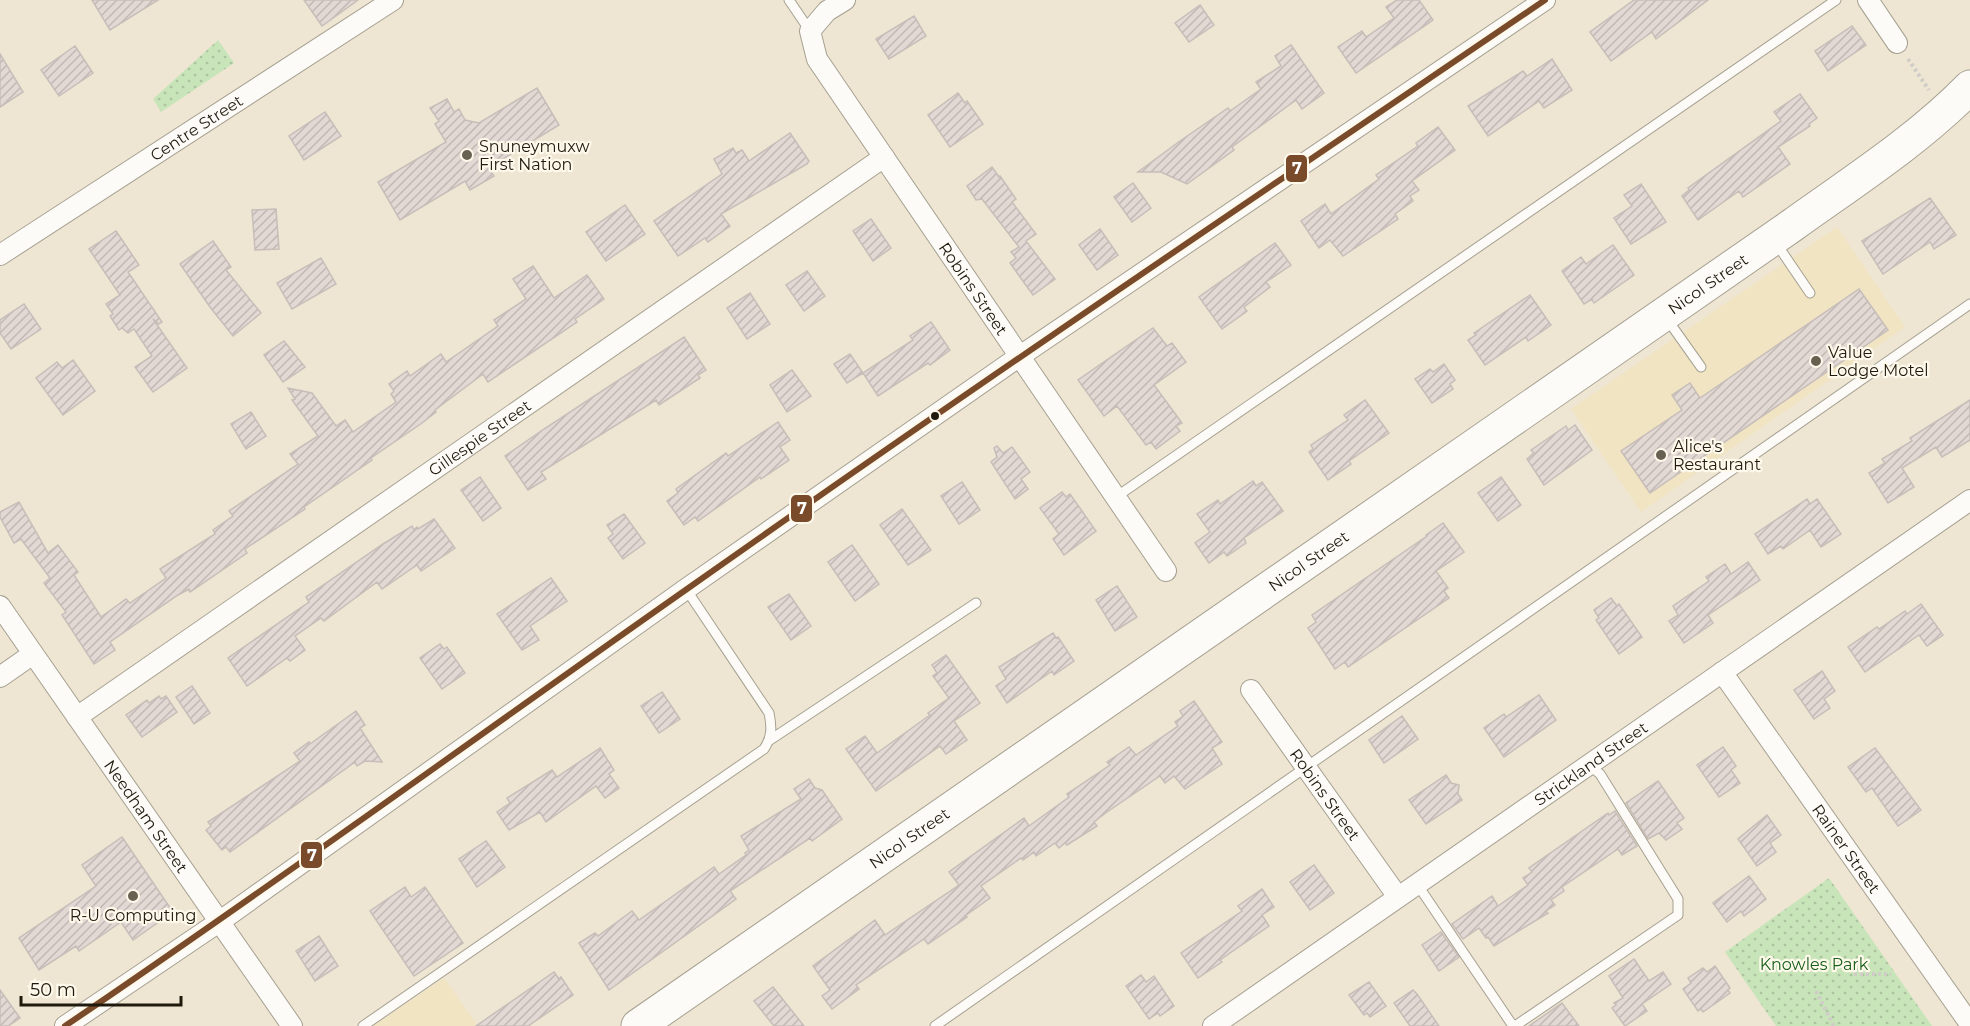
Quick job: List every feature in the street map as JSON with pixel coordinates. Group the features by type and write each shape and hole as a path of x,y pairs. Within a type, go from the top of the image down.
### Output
{"highway":[{"name":"Nicol Street","path":"638,1026 1773,239 1896,151 1945,112 1970,87"}],"street":[{"name":"Centre Street","path":"0,255 393,0"},
{"path":"810,31 827,11 845,0"},
{"path":"65,1026 219,922 686,589 1020,356 1545,0"},
{"path":"1868,0 1897,43"},
{"name":"Robins Street","path":"810,31 817,59 1166,571"},
{"name":"Gillespie Street","path":"77,717 884,157"},
{"name":"Strickland Street","path":"1213,1026 1970,500"},
{"name":"Needham Street","path":"0,606 292,1026"},
{"path":"0,677 33,654"},
{"name":"Rainer Street","path":"1722,672 1970,1024"},
{"name":"Robins Street","path":"1251,690 1398,897"}],"lane":[{"path":"789,0 810,31"},
{"path":"1116,497 1836,0"},
{"path":"1773,239 1810,293"},
{"path":"935,1026 1970,304"},
{"path":"1664,314 1701,367"},
{"path":"363,1026 764,750 770,740 772,727 769,713 686,589"},
{"path":"770,740 976,603"},
{"path":"1417,884 1514,1026 1678,915 1678,899 1600,774 1589,765"}],"path":[{"path":"1914,68 1928,88"},
{"path":"1854,974 1891,974"},
{"path":"1816,991 1834,1026"}],"shaded area":[{"path":"1837,227 1905,327 1641,512 1571,409"},
{"path":"444,978 478,1026 373,1026"}],"green space":[{"path":"218,40 234,63 161,112 153,99"},
{"name":"Knowles Park","path":"1829,878 1932,1026 1776,1026 1725,952"}],"building":[{"path":"92,0 158,0 110,30"},
{"path":"304,0 358,0 322,26"},
{"path":"1397,0 1419,0 1433,20 1356,73 1338,47 1362,31 1366,37 1394,18 1386,7"},
{"path":"1634,0 1708,0 1656,39 1652,32 1611,61 1590,32"},
{"path":"1200,5 1214,25 1189,42 1175,23"},
{"path":"914,16 926,36 889,59 876,39"},
{"path":"1852,26 1866,45 1828,71 1815,51"},
{"path":"1291,45 1324,93 1302,109 1296,100 1232,147 1234,150 1187,184 1161,172 1138,172 1228,108 1230,111 1261,89 1256,82 1281,66 1275,56"},
{"path":"75,46 93,73 59,96 41,70"},
{"path":"0,54 23,92 0,107"},
{"path":"1552,59 1572,90 1544,108 1539,101 1488,136 1468,106 1523,71 1527,76"},
{"name":"Snuneymuxw First Nation","path":"537,88 559,125 488,168 494,176 470,190 465,181 400,220 378,182 446,142 435,124 439,121 430,108 447,99 454,112 459,109 465,120 479,123"},
{"path":"958,93 965,103 967,101 983,124 950,147 928,115"},
{"path":"1800,94 1817,118 1809,124 1810,126 1778,147 1790,164 1743,197 1739,191 1698,220 1682,196 1689,190 1688,188 1781,121 1774,112"},
{"path":"325,112 341,136 304,160 289,136"},
{"path":"1438,127 1455,150 1412,181 1419,190 1410,196 1413,201 1395,214 1398,219 1343,256 1330,240 1319,248 1301,221 1325,204 1331,214 1379,179 1376,175 1418,146 1416,143"},
{"path":"790,133 809,161 807,164 721,214 730,226 708,242 705,238 678,256 654,221 722,174 714,159 733,148 736,153 742,150 749,161"},
{"path":"992,167 1016,199 1012,202 1036,234 1026,241 1055,279 1033,295 1010,263 1016,258 1011,252 1019,247 982,199 976,200 967,186"},
{"path":"1133,183 1151,208 1132,222 1114,197"},
{"path":"1641,184 1666,222 1631,244 1614,218 1632,206 1624,195"},
{"path":"1930,198 1956,235 1934,249 1930,242 1883,274 1862,241"},
{"path":"625,205 645,234 606,261 586,232"},
{"path":"276,209 279,249 255,250 252,210"},
{"path":"871,219 891,248 873,261 853,231"},
{"path":"1100,229 1118,255 1097,270 1079,245"},
{"path":"116,231 139,265 128,272 162,322 159,324 153,319 187,368 153,392 135,367 152,356 134,329 128,333 122,328 119,330 110,316 113,314 106,304 120,295 89,249"},
{"path":"213,241 231,267 226,270 261,313 233,336 180,264"},
{"path":"1275,243 1291,265 1266,282 1270,287 1244,307 1247,311 1222,329 1199,297"},
{"path":"1613,245 1634,275 1594,303 1592,299 1584,304 1562,271 1581,257 1586,264"},
{"path":"321,258 336,284 292,309 277,283"},
{"path":"533,266 554,298 587,275 604,299 575,319 577,322 488,382 483,374 435,410 436,412 422,423 371,458 372,460 245,549 247,553 190,592 189,589 178,595 110,642 115,650 94,664 62,615 66,612 44,583 50,578 21,539 14,543 0,517 0,512 19,502 48,553 58,545 78,572 74,575 101,617 126,599 130,603 166,578 160,569 215,534 213,530 233,516 229,511 298,464 290,454 318,436 292,400 295,399 288,388 312,393 336,426 345,420 353,432 396,402 391,394 394,391 389,384 407,371 410,376 441,354 446,362 498,326 494,320 526,299 513,279"},
{"path":"807,271 825,296 804,311 786,285"},
{"path":"1859,289 1888,330 1650,493 1621,451 1682,410 1672,395 1690,383 1700,398"},
{"path":"750,293 770,324 747,339 727,308"},
{"path":"1530,295 1551,325 1528,341 1526,337 1485,365 1468,340 1476,335 1474,333"},
{"path":"24,304 41,329 11,349 0,333 0,320"},
{"path":"931,322 950,350 930,365 928,363 878,396 863,373 913,340 910,336"},
{"path":"1153,328 1167,346 1172,343 1186,362 1154,385 1182,423 1176,426 1180,431 1156,449 1151,442 1146,445 1117,406 1104,416 1078,380"},
{"path":"684,337 706,370 698,375 700,378 659,405 656,400 541,472 546,479 528,490 505,456"},
{"path":"284,341 305,367 283,382 264,355"},
{"path":"850,354 863,373 847,383 834,364"},
{"path":"73,360 95,391 63,415 36,378 57,362 62,368"},
{"path":"1444,364 1455,380 1450,384 1453,389 1432,403 1415,379 1430,369 1433,372"},
{"path":"792,370 811,396 787,412 770,385"},
{"path":"1365,400 1389,433 1349,461 1351,464 1328,480 1309,452 1313,449 1311,445 1348,420 1344,415"},
{"path":"1970,400 1970,440 1942,457 1936,447 1902,468 1914,487 1888,503 1869,473 1885,463 1882,459 1912,441 1910,438"},
{"path":"251,412 266,436 246,449 231,424"},
{"path":"778,422 790,440 780,447 789,460 761,479 760,477 698,521 695,517 684,525 667,501 678,493 676,489 726,453 728,456"},
{"path":"1575,425 1592,450 1544,485 1527,459 1534,453 1531,450 1566,426 1568,430"},
{"path":"997,446 1003,453 1012,447 1030,472 1021,479 1028,489 1015,499 991,462 997,457 994,448"},
{"path":"480,477 501,508 483,521 461,490"},
{"path":"1501,477 1521,505 1498,521 1478,493"},
{"path":"1253,481 1256,486 1262,482 1283,511 1244,538 1246,543 1227,556 1224,552 1209,563 1195,543 1210,532 1197,514 1218,500 1220,504"},
{"path":"962,482 980,510 959,524 941,496"},
{"path":"1062,492 1066,497 1070,494 1096,531 1064,555 1053,539 1059,534 1040,508"},
{"path":"1807,499 1810,504 1817,499 1841,534 1821,547 1810,530 1783,549 1781,546 1768,554 1755,534"},
{"path":"902,509 931,550 908,565 880,525"},
{"path":"624,514 645,543 623,559 608,538 613,534 607,525"},
{"path":"434,519 455,548 421,571 417,565 382,589 377,582 324,621 321,618 295,636 305,650 290,661 287,658 247,686 228,658 309,602 306,597 383,544 412,526 414,530 417,527 418,529"},
{"path":"1443,523 1464,552 1436,571 1448,588 1444,591 1449,598 1348,667 1345,662 1335,669 1308,628 1316,622 1312,615"},
{"path":"852,545 879,584 855,601 828,562"},
{"path":"1748,562 1760,580 1708,615 1713,623 1684,643 1669,621 1678,615 1673,606 1709,581 1706,577 1725,564 1731,574"},
{"path":"551,578 567,601 530,626 539,640 522,650 497,614"},
{"path":"1117,586 1137,617 1115,631 1096,600"},
{"path":"789,594 811,626 791,640 768,607"},
{"path":"1611,598 1617,606 1619,604 1642,637 1619,654 1596,620 1599,618 1594,610"},
{"path":"1921,604 1943,635 1927,646 1919,635 1865,672 1848,647 1877,627 1879,629 1905,611 1907,614"},
{"path":"1053,633 1074,661 1054,675 1052,671 1007,703 996,686 1006,679 999,667"},
{"path":"440,644 444,649 447,647 465,673 442,689 420,658"},
{"path":"946,655 980,703 954,721 967,740 946,754 940,746 876,791 846,749 865,736 877,753 930,715 928,713 949,698 933,676 937,673 932,665"},
{"path":"1822,671 1835,691 1824,699 1830,708 1814,719 1794,690"},
{"path":"192,686 210,713 194,724 176,697"},
{"path":"662,692 680,719 659,733 641,706"},
{"path":"1539,695 1556,720 1504,757 1484,728 1504,714 1506,717"},
{"path":"159,696 161,699 166,696 177,712 142,737 126,715 147,700 149,703"},
{"path":"1194,701 1222,742 1212,748 1222,764 1185,789 1174,776 1165,783 1160,776 1107,812 1094,822 1097,826 1067,845 1065,843 1059,848 1055,843 1036,856 1034,852 1023,860 1021,858 981,886 990,898 965,916 967,917 928,944 924,939 856,985 859,989 832,1009 822,996 830,990 813,966 875,920 885,935 959,885 949,872 1024,818 1029,826 1069,797 1067,794 1110,765 1107,762 1129,747 1136,755 1178,726 1175,722 1183,716 1180,711"},
{"path":"356,711 365,725 360,728 382,762 365,761 357,766 355,762 230,852 226,847 222,850 206,830 211,826 208,822 300,761 294,753"},
{"path":"1402,716 1418,739 1384,763 1369,740"},
{"path":"1723,747 1736,766 1731,770 1740,783 1719,797 1697,765"},
{"path":"600,748 614,770 609,774 619,788 605,798 596,786 546,822 540,812 509,830 497,812 510,803 507,798 552,770 557,777"},
{"path":"1875,748 1921,810 1898,826 1872,788 1866,792 1848,767"},
{"path":"1446,775 1451,783 1459,785 1458,794 1462,800 1426,824 1409,800"},
{"path":"809,779 815,788 822,790 842,819 812,841 810,838 730,891 736,899 609,990 579,943 595,933 598,936 632,911 639,920 714,867 719,874 746,855 745,853 749,850 741,836 801,799 794,789"},
{"path":"1658,781 1684,818 1677,823 1682,829 1666,840 1659,833 1648,839 1626,803"},
{"path":"1615,811 1637,846 1622,855 1618,849 1562,887 1564,891 1551,900 1555,905 1546,911 1548,913 1494,946 1479,928 1463,939 1452,924 1492,896 1498,906 1528,885 1523,878 1532,872 1529,868 1608,813 1609,815"},
{"path":"1767,815 1781,835 1770,843 1776,852 1757,866 1738,839"},
{"path":"122,837 173,912 133,940 121,922 79,951 76,946 39,970 19,938 96,886 82,865"},
{"path":"486,841 505,867 477,887 459,859"},
{"path":"1314,865 1334,893 1310,910 1290,882"},
{"path":"1749,876 1766,899 1744,916 1741,911 1727,922 1713,903"},
{"path":"405,887 411,897 425,887 463,943 414,976 370,911"},
{"path":"1262,889 1274,907 1262,915 1269,926 1198,978 1181,953 1242,911 1238,906"},
{"path":"1441,932 1459,957 1439,971 1422,945"},
{"path":"319,936 338,966 315,981 296,951"},
{"path":"1634,959 1649,981 1663,972 1671,984 1642,1004 1647,1011 1625,1026 1612,1008 1616,1005 1614,1003 1623,998 1609,976"},
{"path":"1715,966 1730,988 1728,990 1730,993 1703,1012 1701,1009 1698,1011 1683,989 1691,983 1688,978 1703,968 1707,972"},
{"path":"554,972 559,979 561,977 573,995 528,1026 476,1026"},
{"path":"1141,975 1146,982 1154,976 1174,1006 1160,1016 1158,1013 1149,1019 1126,986"},
{"path":"1369,982 1386,1006 1370,1017 1367,1013 1364,1015 1349,995"},
{"path":"773,987 804,1026 774,1026 754,1001"},
{"path":"0,990 20,1018 8,1026 0,1026"},
{"path":"1413,990 1439,1026 1410,1026 1394,1003"},
{"path":"1562,1003 1579,1026 1529,1026"}],"transit line":[{"name":"7","path":"65,1026 299,864 900,440 1545,0"}],"place":[{"name":"Snuneymuxw First Nation","path":"467,155"},
{"name":"Value Lodge Motel","path":"1816,361"},
{"name":"Alice's Restaurant","path":"1661,455"},
{"name":"R-U Computing","path":"133,896"}]}
